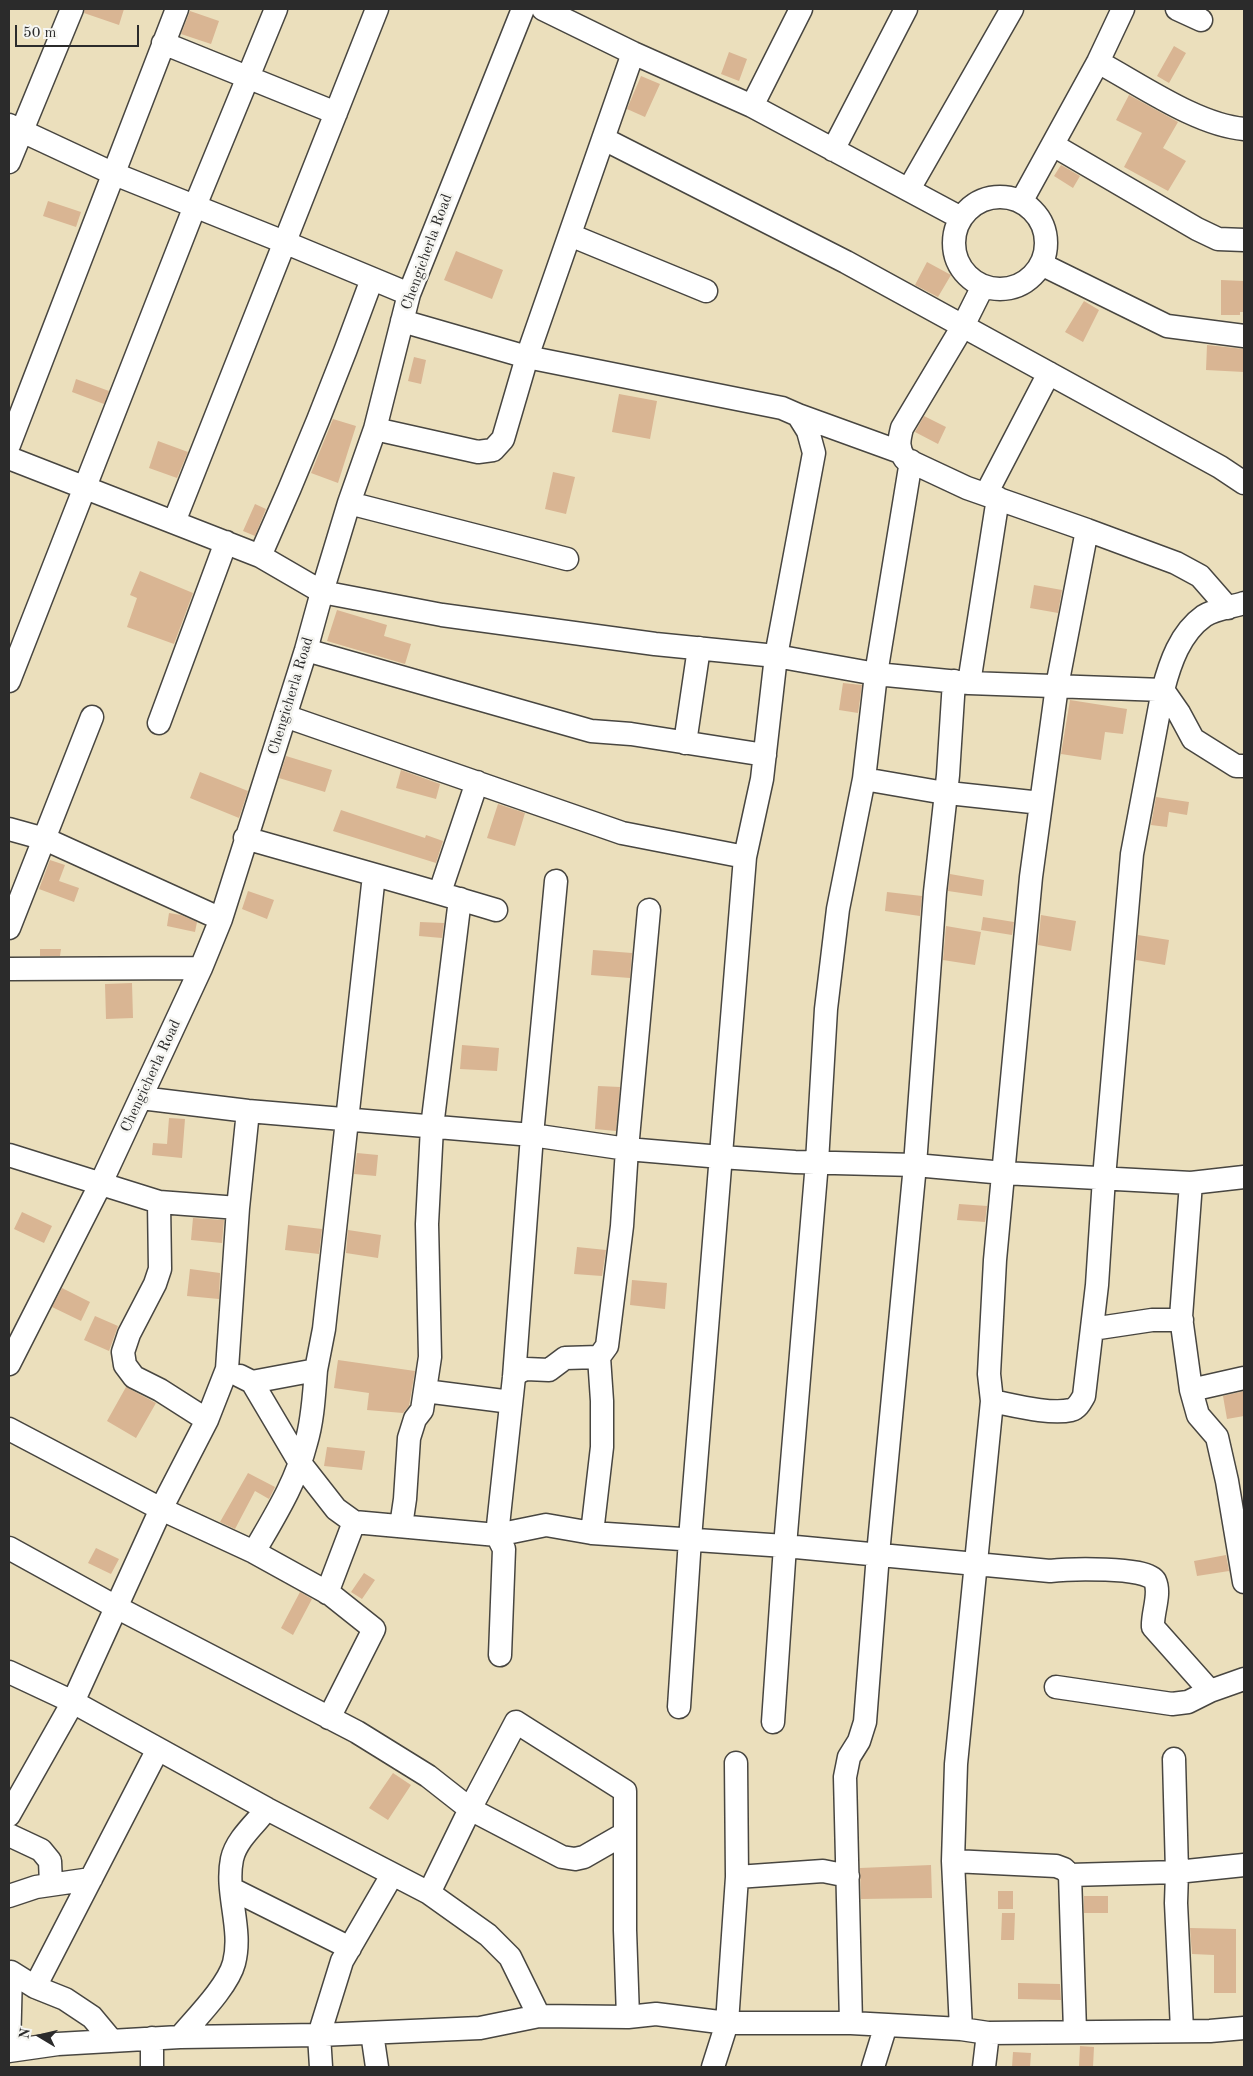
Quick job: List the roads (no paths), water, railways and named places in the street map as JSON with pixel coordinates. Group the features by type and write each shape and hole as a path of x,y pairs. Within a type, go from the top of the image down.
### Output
{"street":[{"path":"9,162 15,127 72,9"},
{"path":"9,445 177,9"},
{"path":"9,681 195,206 276,9"},
{"path":"174,522 377,9"},
{"name":"Chengicherla Road","path":"9,1364 100,1185 201,968 221,919 306,650 349,503 375,429 409,294 523,9"},
{"path":"543,9 633,53 752,106 961,218"},
{"path":"752,106 800,9"},
{"path":"832,150 906,9"},
{"path":"909,190 1012,9"},
{"path":"1022,202 1098,62 1123,9"},
{"path":"1177,9 1201,20"},
{"path":"164,43 336,112"},
{"path":"375,429 478,452 493,450 503,439 527,357 633,53"},
{"path":"1098,62 1199,117 1226,127 1244,129"},
{"path":"15,127 112,174 409,294"},
{"path":"604,139 846,262 1049,372 1220,467 1244,483"},
{"path":"1053,145 1197,229 1218,239 1244,240"},
{"path":"994,196 1008,197 1022,202 1036,213 1045,230 1046,244 1041,264 1030,278 1019,285 1007,289 994,289 982,286 970,279 961,269 956,256 954,243 956,230 961,218 970,207 981,200 994,196"},
{"path":"570,235 706,291"},
{"path":"1041,264 1167,326 1244,336"},
{"path":"260,556 292,486 335,381 372,279"},
{"path":"774,1722 785,1546 817,1162 826,1009 838,909 864,779 905,457 898,444 902,428 964,326 982,286"},
{"path":"402,321 527,357 782,408 905,457 952,481 1176,563 1200,576 1236,605"},
{"path":"852,2023 845,1777 849,1758 859,1741 866,1722 878,1554 915,1165 935,892 946,792 992,496 1049,372"},
{"path":"679,1707 690,1539 745,857 762,779 776,656 814,453 808,431 798,415"},
{"path":"9,458 260,556 322,592 442,615 776,656 876,674 962,682 1163,690"},
{"path":"349,503 568,559"},
{"path":"961,2028 953,1861 956,1764 992,1401 989,1374 995,1260 1030,886 1057,686 1087,530"},
{"path":"159,723 226,542"},
{"path":"992,1401 1036,1410 1071,1410 1079,1405 1084,1396 1100,1248 1104,1178 1132,854 1163,690 1170,662 1189,630 1205,615 1236,605"},
{"path":"685,743 699,648"},
{"path":"306,650 591,731 631,734 765,755"},
{"path":"1163,690 1193,739 1236,766 1244,766"},
{"path":"285,716 622,833 745,857"},
{"path":"9,928 92,717"},
{"path":"864,779 946,792 1041,803"},
{"path":"401,1526 405,1499 409,1438 415,1419 422,1410 430,1357 428,1224 432,1127 450,895 477,782"},
{"path":"9,829 45,840 221,919"},
{"path":"246,838 450,895 496,910"},
{"path":"254,1552 289,1490 300,1463 311,1420 316,1370 324,1329 374,875"},
{"path":"500,1655 504,1548 498,1535 514,1377 532,1135 556,882"},
{"path":"592,1533 602,1447 602,1401 599,1357 607,1346 616,1284 649,910"},
{"path":"9,969 201,968"},
{"path":"141,1098 248,1111 532,1135 627,1149 722,1157 915,1165 1004,1173 1190,1183 1244,1177"},
{"path":"9,1815 73,1702 161,1509 207,1420 227,1369 238,1208 248,1111"},
{"path":"9,1155 159,1202 238,1208"},
{"path":"1190,1183 1182,1320 1191,1390 1198,1415 1217,1437 1227,1481 1244,1582"},
{"path":"159,1202 160,1269 156,1284 129,1334 123,1352 124,1365 134,1377 160,1390 207,1420"},
{"path":"1092,1329 1152,1320 1182,1320"},
{"path":"514,1377 518,1372 526,1369 549,1370 565,1358 599,1357"},
{"path":"227,1369 252,1382 300,1463 336,1509 354,1522 498,1535 546,1525 592,1533 785,1546 1050,1571 1077,1568 1150,1576 1155,1581 1157,1594 1152,1616 1153,1627 1210,1691"},
{"path":"252,1382 316,1370"},
{"path":"1191,1390 1244,1378"},
{"path":"425,1391 511,1402"},
{"path":"9,1429 161,1509 254,1552 327,1593 374,1628 329,1718"},
{"path":"327,1593 354,1522"},
{"path":"9,1548 116,1607 357,1732 408,1763 470,1809 562,1857 575,1859 584,1857 624,1834"},
{"path":"9,1672 73,1702 267,1809 429,1893 488,1935 510,1957 539,2016"},
{"path":"1056,1687 1172,1704 1188,1702 1210,1691 1244,1679"},
{"path":"429,1893 470,1809 516,1722 625,1791 624,1834 628,2017"},
{"path":"35,1986 158,1749"},
{"path":"1174,1759 1176,1903 1182,2030"},
{"path":"713,2067 727,2023 737,1877 736,1763"},
{"path":"180,2037 226,1980 234,1962 236,1938 232,1889 232,1859 239,1843 267,1809"},
{"path":"9,1835 41,1850 50,1861 51,1884"},
{"path":"953,1861 1056,1866 1064,1869 1070,1875 1075,2031"},
{"path":"1070,1875 1177,1872 1244,1865"},
{"path":"737,1877 823,1871 848,1876"},
{"path":"321,2067 319,2035 342,1961 392,1875"},
{"path":"9,1896 36,1887 91,1879"},
{"path":"232,1889 350,1948"},
{"path":"10,1971 9,2051 58,2044 152,2038 319,2035 480,2028 539,2016 628,2017 656,2014 727,2023 852,2023 961,2028 988,2033 1210,2031 1244,2028"},
{"path":"10,1971 35,1986 65,1999 92,2017 112,2041"},
{"path":"873,2067 886,2026"},
{"path":"372,2033 377,2067"},
{"path":"984,2067 988,2033"},
{"path":"152,2038 152,2067"}]}
